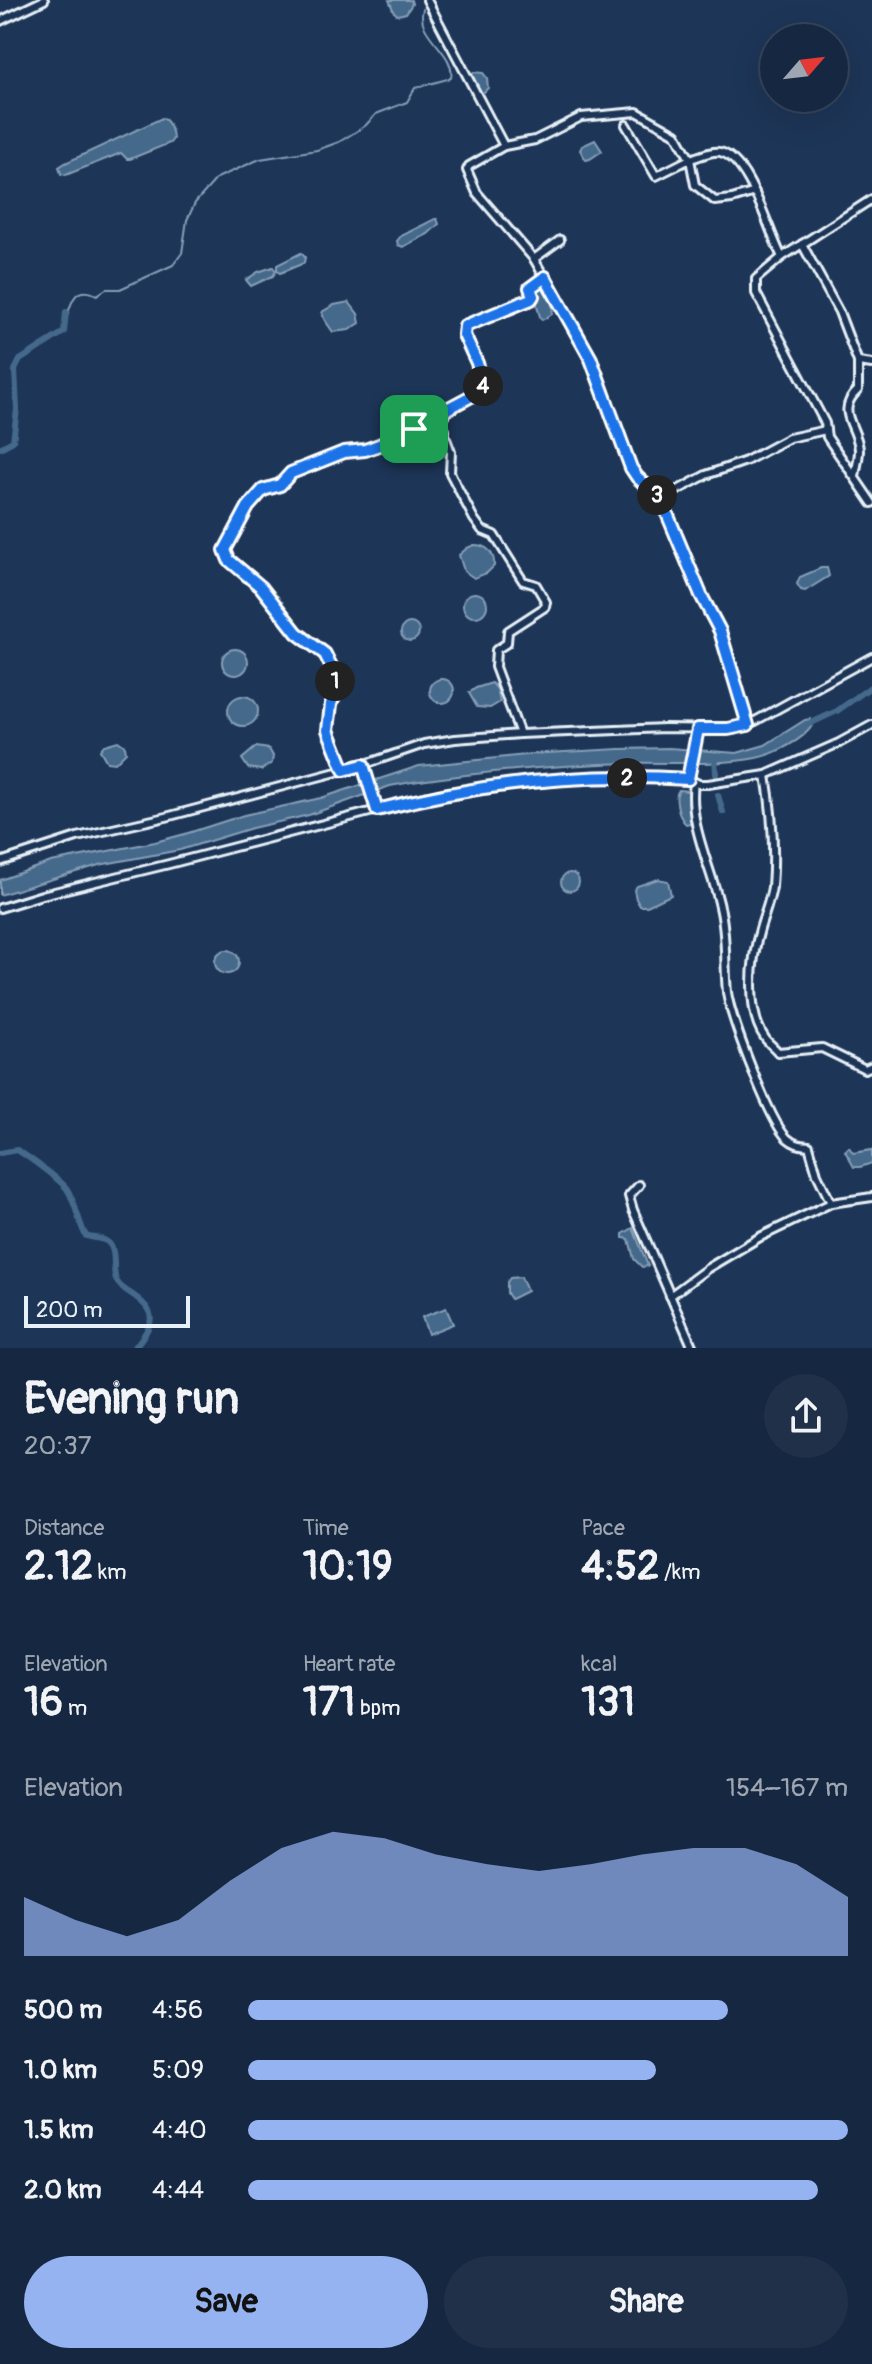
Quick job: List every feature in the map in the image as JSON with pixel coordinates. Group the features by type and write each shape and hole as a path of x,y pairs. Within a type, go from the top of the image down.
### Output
{"street":[{"path":"0,21 44,0"},
{"path":"427,0 504,146"},
{"path":"748,725 720,631 701,595 661,499 631,468 591,359 534,259 477,193 467,174 469,166 504,146 535,140 581,117 637,112 676,134 690,159 695,185 715,201 755,192"},
{"path":"626,125 656,176 690,159 722,152 739,167 755,192 782,257"},
{"path":"872,199 782,257 756,279 756,293 819,411 827,437 872,503"},
{"path":"534,259 560,240"},
{"path":"802,244 839,312 858,362 858,390 849,398 847,413 859,448 855,478"},
{"path":"520,734 495,667 496,650 507,643 508,631 545,607 546,602 536,585 523,581 494,535 482,530 474,519 450,473 451,452 439,420 447,409 477,393 483,386 477,363 464,335 465,326 531,299 530,288 545,277"},
{"path":"858,362 872,364"},
{"path":"344,770 328,730 335,674 325,654 297,633 261,587 229,560 225,550 248,507 263,490 280,485 291,473 344,452 379,445 414,429 443,431"},
{"path":"661,499 789,438 826,430"},
{"path":"0,862 77,837 363,765 424,744 520,734 728,729 748,725 872,657"},
{"path":"0,908 439,794 576,778 708,784 766,775 872,725"},
{"path":"698,729 691,781 703,854 715,885 724,925 727,994 771,1113 789,1140 797,1145 809,1146 817,1174 831,1203"},
{"path":"363,765 377,810"},
{"path":"766,775 773,846 771,890 751,969 753,1006 764,1037 778,1052 822,1048 865,1069 872,1066"},
{"path":"639,1185 629,1196 693,1348"},
{"path":"670,1296 708,1268 760,1237 831,1203 872,1197"}],"water":[{"path":"389,0 411,0 412,4 406,13 398,15"},
{"path":"474,72 483,73 487,78 488,88 482,94 471,77"},
{"path":"162,118 171,130 173,139 170,143 130,159 121,153 66,175 61,174 59,167 65,163"},
{"path":"595,140 602,151 586,160 580,150"},
{"path":"435,219 439,224 428,234 403,247 398,245 401,236"},
{"path":"301,253 305,257 304,263 280,273 277,271 277,265"},
{"path":"273,267 276,271 273,276 251,286 246,280 258,272"},
{"path":"540,285 553,306 552,314 542,320 533,292"},
{"path":"349,302 358,314 360,323 349,330 333,332 322,312"},
{"path":"474,545 483,546 489,551 494,566 487,573 474,578 464,571 459,555"},
{"path":"827,568 829,576 805,591 801,590 797,584 800,577"},
{"path":"475,593 483,597 487,605 483,613 475,617 467,613 463,605 467,597"},
{"path":"406,623 414,623 419,632 417,639 406,641 401,636 401,628"},
{"path":"235,649 244,653 248,662 244,671 235,675 226,671 222,662 226,653"},
{"path":"442,679 453,686 454,691 447,702 442,703 431,696 430,691 437,680"},
{"path":"492,683 500,702 490,708 477,707 469,693"},
{"path":"243,696 249,697 257,705 257,717 249,725 243,726 237,725 229,717 228,711 229,705 237,697"},
{"path":"810,719 813,724 796,741 756,758 708,763 546,767 412,782 390,786 309,815 180,850 99,865 0,895 0,880 51,862 155,842 244,815 321,798 419,766 620,749 669,748 737,753 765,745"},
{"path":"118,741 125,746 126,752 115,763 107,762 100,750 104,745"},
{"path":"256,747 269,749 273,756 272,763 261,770 248,768 242,759"},
{"path":"679,790 688,791 691,795 695,822 686,824 681,817 677,802"},
{"path":"566,873 574,873 579,882 577,889 566,891 561,886 561,878"},
{"path":"658,879 668,881 671,895 640,906 634,890"},
{"path":"227,950 235,954 239,962 235,970 227,974 219,970 215,962 219,954"},
{"path":"849,1147 853,1153 872,1150 872,1163 854,1167 845,1151"},
{"path":"633,1228 648,1266 642,1267 634,1259 629,1239 623,1238 623,1234"},
{"path":"521,1277 527,1291 511,1299 507,1293 507,1282 510,1278"},
{"path":"446,1308 453,1324 428,1334 422,1317"}],"waterway":[{"path":"67,317 73,299 80,293 97,295 106,289 120,289 173,265 182,253 187,220 195,203 217,178 260,159 317,150 339,142 365,126 376,114 407,102 415,88 451,78 448,60 425,27 423,9"},
{"path":"0,448 13,441 17,409 15,370 20,360 64,332 66,312"},
{"path":"807,725 837,711 872,686"},
{"path":"715,757 716,774"},
{"path":"718,795 723,812"},
{"path":"0,1153 17,1150 58,1180 70,1194 86,1236 104,1240 112,1247 117,1282 150,1312 150,1325 134,1348"}],"route":[{"path":"545,277 591,359 631,468 661,499 701,595 720,631 748,725 698,729 688,779 576,778 439,794 377,810 363,765 344,770 328,730 335,674 325,654 297,633 261,587 229,560 225,550 248,507 263,490 280,485 291,473 344,452 379,445 414,429 443,431 439,420 447,409 477,393 483,386 477,363 464,335 465,326 531,299 530,288 545,277"}]}
